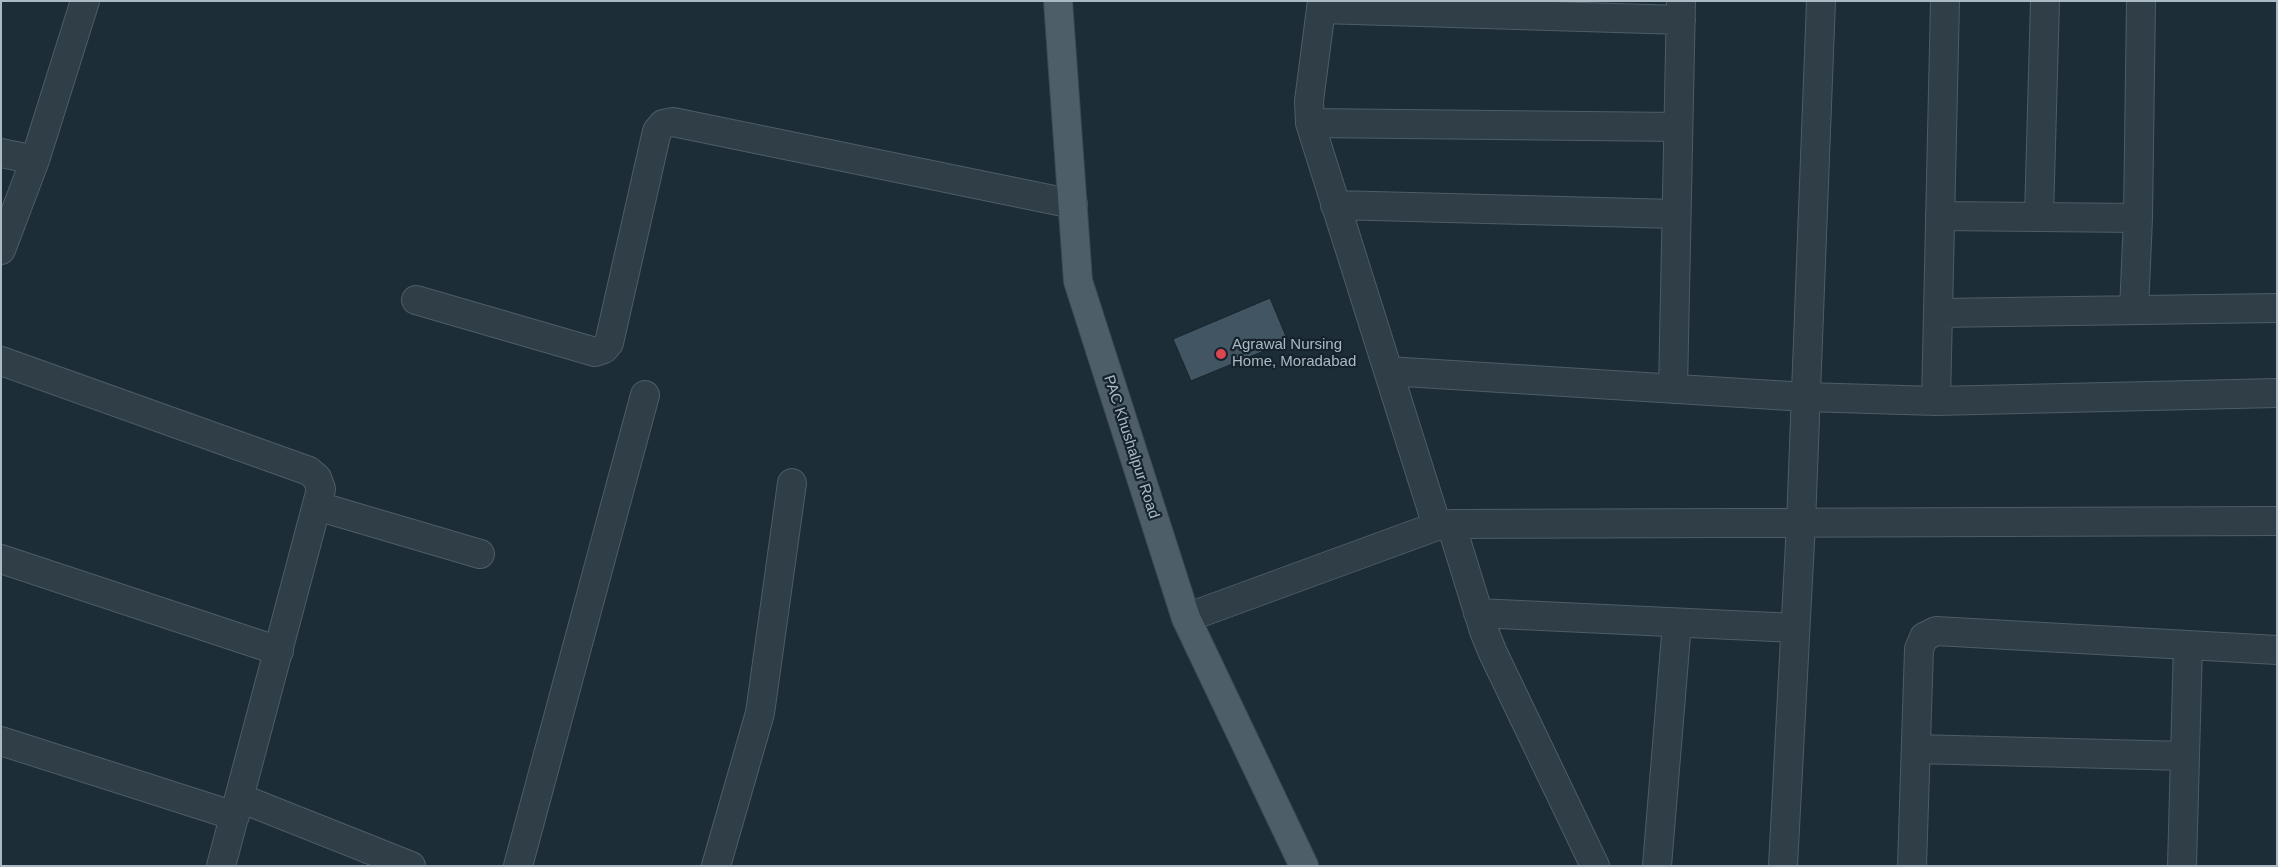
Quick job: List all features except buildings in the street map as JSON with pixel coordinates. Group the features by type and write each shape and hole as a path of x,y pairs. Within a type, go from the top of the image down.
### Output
{"main road":[{"name":"PAC Khushalpur Road","path":"1058,1 1078,281 1186,618 1304,866"}],"street":[{"path":"1783,866 1801,523 1821,1"},
{"path":"1936,401 1945,1"},
{"path":"2039,217 2045,1"},
{"path":"2134,310 2138,218 2141,1"},
{"path":"1,250 35,160 81,2"},
{"path":"1595,866 1492,653 1388,371 1335,205 1310,123 1308,101 1322,5 1681,11 1673,389"},
{"path":"416,300 595,352 604,349 609,343 657,131 663,124 673,122 1073,204"},
{"path":"1310,123 1678,127"},
{"path":"1,153 35,160"},
{"path":"1335,205 1676,214"},
{"path":"1940,216 2138,218"},
{"path":"1938,313 2277,308"},
{"path":"1,361 309,471 317,478 322,489 221,866"},
{"path":"1388,371 1806,397 1936,401 2277,393"},
{"path":"518,866 645,395"},
{"path":"716,866 760,713 792,482"},
{"path":"317,506 480,554"},
{"path":"1186,618 1444,525 2277,521"},
{"path":"1,559 279,650"},
{"path":"1478,613 1795,628"},
{"path":"1657,866 1677,623"},
{"path":"1912,866 1919,649 1924,637 1936,631 2277,650"},
{"path":"2182,866 2188,645"},
{"path":"1,741 238,807 411,866"},
{"path":"1916,749 2185,756"}],"place":[{"name":"Agrawal Nursing Home, Moradabad","path":"1221,354"}]}
